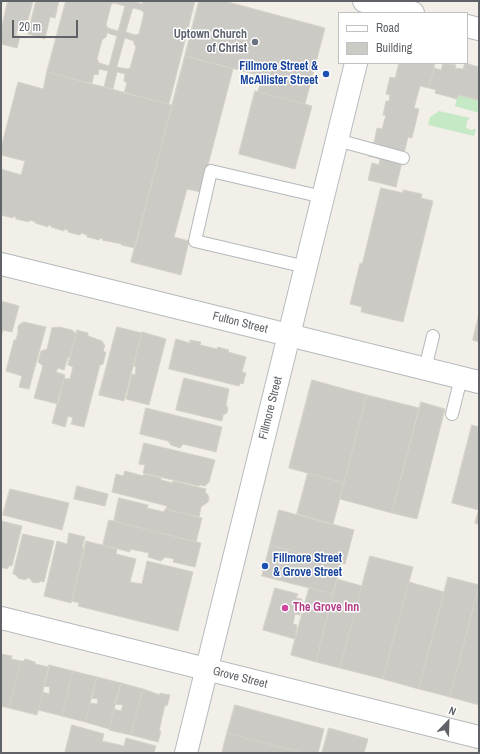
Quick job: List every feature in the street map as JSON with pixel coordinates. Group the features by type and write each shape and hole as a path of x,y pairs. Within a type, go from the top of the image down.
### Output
{"street":[{"path":"368,4 408,12"},
{"name":"Fillmore Street","path":"186,753 356,64"},
{"name":"Fulton Street","path":"1,264 470,380"},
{"name":"Grove Street","path":"1,618 479,737"}],"lane":[{"path":"337,140 402,158"},
{"path":"306,267 195,241 211,171 323,197"},
{"path":"425,369 433,336"},
{"path":"452,414 470,380"}],"green space":[{"path":"458,95 479,100 479,113 455,106"},
{"path":"439,111 470,118 467,121 466,127 470,130 476,129 474,136 428,125 430,117"}],"building":[{"path":"8,1 33,1 28,20 24,20 23,24 19,23 16,36 20,36 17,48 1,44 1,30"},
{"path":"36,1 59,1 55,18 50,17 45,39 28,34"},
{"path":"66,1 134,1 142,4 143,1 195,1 169,104 124,93 127,83 124,81 125,74 117,72 113,89 104,87 108,71 99,69 98,75 94,74 92,83 47,72","holes":["114,3 125,6 118,31 108,28 106,25 111,5","133,8 141,10 144,13 139,34 135,35 126,32","107,33 117,36 109,66 99,63 97,59 102,40 106,37","125,38 134,41 136,47 130,68 127,69 117,67"]},
{"name":"Uptown Church of Christ","path":"199,1 224,1 325,28 305,104 258,92 262,76 185,56"},
{"path":"185,56 233,69 201,192 187,189 174,237 189,241 181,275 131,262"},
{"path":"399,64 435,64 429,88 420,86 414,108 419,109 412,138 408,137 396,187 368,180 372,163 379,165 380,159 368,156 372,142 374,143 377,128 382,129 386,115 383,115 386,101 389,101 390,95 386,94 390,77 395,78"},
{"path":"443,64 456,65 455,68 463,69 465,64 479,67 479,100 458,95 457,99 435,93 436,90 429,88 434,68 441,70"},
{"path":"47,72 172,105 135,248 102,240 103,239 100,238 99,240 87,237 87,235 81,233 80,235 68,232 68,230 64,229 64,231 48,225 48,227 29,220 29,222 16,219 16,217 13,216 13,218 1,215 1,169 21,175 25,161 1,155 1,148 18,82 43,89"},
{"path":"255,91 312,106 295,169 239,154"},
{"path":"381,188 403,193 403,190 422,194 421,198 433,201 403,322 361,312 362,307 350,304 360,263 362,264"},
{"path":"1,301 19,306 12,332 3,330 1,338"},
{"path":"479,314 479,342 473,340"},
{"path":"24,322 46,327 29,389 19,387 22,376 6,371 14,340 16,340 18,327"},
{"path":"59,327 72,330 76,334 70,358 68,357 64,370 58,368 56,372 65,375 58,404 34,398 43,366 38,362 41,351 47,349 52,328"},
{"path":"117,327 142,333 124,401 99,395"},
{"path":"77,330 88,333 88,336 102,341 105,346 103,350 106,353 103,364 100,365 84,427 71,424 73,418 68,416 65,427 52,423 64,378 70,379 73,367 68,365"},
{"path":"142,332 166,339 149,405 126,399 132,374 135,375 135,359"},
{"path":"176,339 190,343 190,340 201,342 200,345 217,349 218,347 229,350 228,352 246,357 242,372 246,373 243,384 240,383 239,386 169,369"},
{"path":"184,378 229,389 226,405 228,408 227,413 223,415 222,421 176,410"},
{"path":"312,380 367,395 344,483 289,468"},
{"path":"367,395 419,408 392,513 340,499"},
{"path":"421,402 445,409 417,519 392,513"},
{"path":"146,408 222,427 216,452 183,444 180,448 171,445 168,441 140,434"},
{"path":"472,425 479,427 479,510 452,503"},
{"path":"144,443 215,460 209,482 205,486 199,486 143,473 145,465 139,464"},
{"path":"125,471 143,476 144,474 161,478 161,480 173,483 173,481 206,489 205,492 209,499 208,502 201,507 199,517 166,509 167,506 112,492 116,474 123,476"},
{"path":"308,473 344,483 333,524 297,514"},
{"path":"77,486 108,494 105,506 74,499"},
{"path":"10,489 69,503 62,530 3,515"},
{"path":"119,498 148,505 147,508 164,512 165,509 202,518 196,542 114,521"},
{"path":"479,509 479,525 475,523"},
{"path":"279,510 354,530 345,564 270,545"},
{"path":"109,520 201,543 195,567 173,562 174,559 165,557 161,561 148,557 149,553 130,549 130,552 103,545"},
{"path":"1,521 22,526 12,566 10,565 7,569 1,567"},
{"path":"69,533 85,537 82,548 85,548 71,603 44,596 57,541 67,544"},
{"path":"23,534 54,541 44,582 32,582 30,578 25,580 18,578 13,574"},
{"path":"86,541 117,549 116,554 136,559 130,582 142,584 147,561 193,572 178,631 78,606 79,603 72,601"},
{"path":"270,545 341,563 333,594 262,576"},
{"path":"370,556 413,567 383,679 340,668"},
{"path":"448,577 479,585 450,697 419,689"},
{"path":"337,579 362,586 340,668 316,662"},
{"path":"409,582 444,592 419,689 383,679"},
{"path":"479,586 479,705 450,697"},
{"name":"The Grove Inn","path":"275,588 298,594 296,598 302,599 303,602 300,615 295,614 293,624 297,625 295,639 263,630"},
{"path":"309,588 333,594 316,662 291,655"},
{"path":"1,654 12,656 11,659 21,661 9,708 1,706"},
{"path":"25,659 35,662 35,664 49,667 37,715 9,708 21,661 24,661"},
{"path":"49,665 73,671 62,716 38,710 43,692 49,694 50,687 44,686"},
{"path":"73,671 97,677 85,722 62,716"},
{"path":"97,677 121,683 109,729 85,722 90,703 97,704 98,699 91,698"},
{"path":"121,683 143,689 131,735 109,730 114,709 121,711 123,705 115,704"},
{"path":"143,689 160,695 160,693 170,695 167,706 165,705 158,742 131,735"},
{"path":"235,705 324,729 318,753 303,753 227,733"},
{"path":"72,725 104,734 102,741 124,746 126,738 156,746 154,753 65,753"},
{"path":"329,728 368,739 364,753 322,753"},
{"path":"227,733 303,753 222,753"}],"place":[{"name":"Uptown Church of Christ","path":"255,42"},
{"name":"Fillmore Street & McAllister Street","path":"326,74"},
{"name":"Fillmore Street & Grove Street","path":"265,566"},
{"name":"The Grove Inn","path":"285,608"}]}
